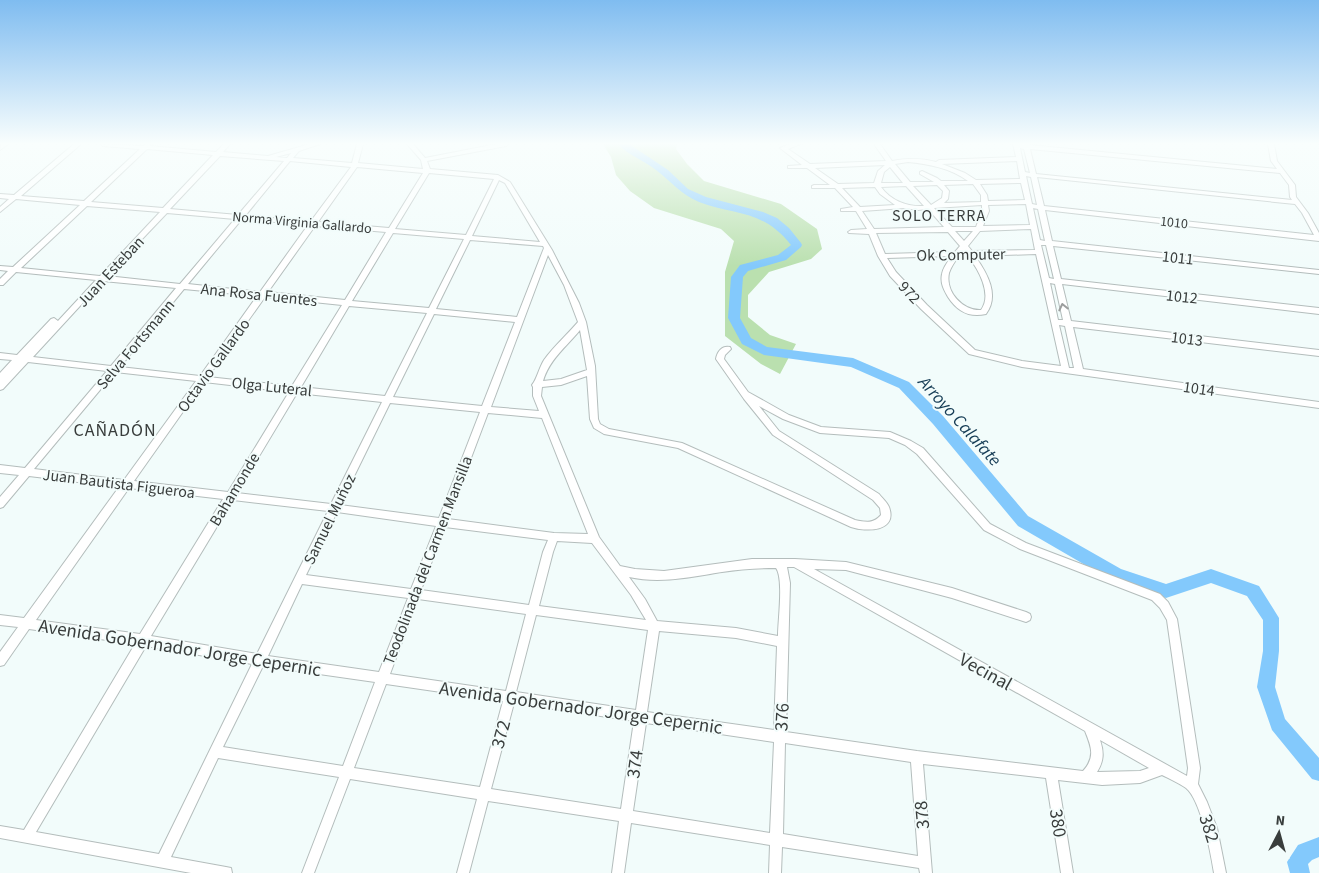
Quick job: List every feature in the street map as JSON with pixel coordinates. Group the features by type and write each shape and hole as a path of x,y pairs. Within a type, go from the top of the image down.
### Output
{"street":[{"path":"0,210 30,185"},
{"path":"0,283 106,185"},
{"name":"Juan Esteban","path":"0,387 23,359 186,185"},
{"name":"Selva Fortsmann","path":"0,504 115,369 267,185"},
{"name":"Octavio Gallardo","path":"0,661 342,185"},
{"name":"Bahamonde","path":"27,836 229,497 419,185"},
{"name":"Samuel Muñoz","path":"162,861 494,185"},
{"path":"508,185 545,246 578,310 591,372 594,419 600,429 679,446 697,452 854,524 870,528 881,524 886,516 884,507 876,497 776,433 766,423 720,359 721,354 727,349"},
{"name":"972","path":"834,185 858,209 872,232 882,256 900,282 972,352 1012,362 1079,371"},
{"path":"877,185 886,197 909,206"},
{"path":"814,187 885,185"},
{"path":"910,185 930,207 948,229 964,247 970,254 978,266 988,289 988,305 983,312 977,314 964,310 953,300 945,288 946,269 964,247 979,228 984,216 986,204 983,192 977,185"},
{"path":"937,205 945,199 946,195 942,185"},
{"path":"1025,185 1066,370"},
{"path":"1034,185 1079,371"},
{"path":"1127,185 1295,202"},
{"path":"1292,185 1295,202 1305,213 1319,238"},
{"name":"Norma Virginia Gallardo","path":"0,196 242,216 545,246"},
{"name":"1010","path":"909,206 1029,204 1039,207 1319,238"},
{"path":"843,210 909,206"},
{"path":"851,232 1034,227"},
{"name":"1011","path":"1037,242 1319,272"},
{"name":"Teodolinada del Carmen Mansilla","path":"308,873 545,246"},
{"name":"Ok Computer","path":"882,256 1039,252"},
{"name":"Ana Rosa Fuentes","path":"0,268 518,320"},
{"name":"1012","path":"1045,280 1319,311"},
{"path":"582,322 544,364 536,385 537,396 595,539 605,554 620,570 650,615 654,626"},
{"name":"1013","path":"1054,322 1319,353"},
{"name":"Olga Luteral","path":"0,356 389,400 545,415"},
{"name":"Juan Esteban","path":"0,378 23,359"},
{"name":"1014","path":"1079,371 1319,405"},
{"path":"536,385 561,382 591,372"},
{"path":"745,394 786,417 809,427 836,433 890,435 908,443 920,451 987,526 1031,549 1156,597 1164,605 1172,620 1194,768 1192,785"},
{"name":"Juan Bautista Figueroa","path":"0,468 229,497 334,508 554,537 595,539"},
{"name":"372","path":"463,873 554,537"},
{"name":"376","path":"775,873 784,642 784,572 779,563"},
{"path":"795,563 846,566 952,593 1026,617"},
{"name":"Vecinal","path":"620,570 639,576 658,577 739,565 795,563 1192,785"},
{"path":"300,578 654,626 736,633 784,642"},
{"name":"Avenida Gobernador Jorge Cepernic","path":"0,620 917,757 1102,779 1140,777 1162,769"},
{"name":"374","path":"618,873 654,626"},
{"path":"1086,777 1093,770 1097,761 1098,748 1089,728"},
{"path":"215,752 776,840 926,868"},
{"name":"378","path":"917,757 926,868"},
{"name":"380","path":"1050,774 1067,873"},
{"name":"382","path":"1192,785 1204,807 1213,830 1217,845 1220,873"},
{"path":"0,832 226,873"}],"green space":[{"path":"625,185 717,185 781,204 817,229 822,249 811,259 769,272 748,295 748,317 770,335 796,344 780,374 761,364 725,336 725,272 734,241 721,229 654,208 630,191"}],"waterway":[{"name":"Arroyo Calafate","path":"678,185 685,191 702,199 760,214 785,230 797,245 782,258 744,268 737,277 734,318 746,341 764,351 853,363 904,385 938,420 1023,521 1117,575 1166,591 1211,576 1253,591 1271,618 1271,651 1266,687 1278,724 1319,772"},
{"name":"Arroyo Calafate","path":"1300,873 1297,862 1305,852 1319,847"}],"district":[{"name":"SOLO TERRA","path":"939,215"},
{"name":"CAÑADÓN","path":"115,430"}]}
